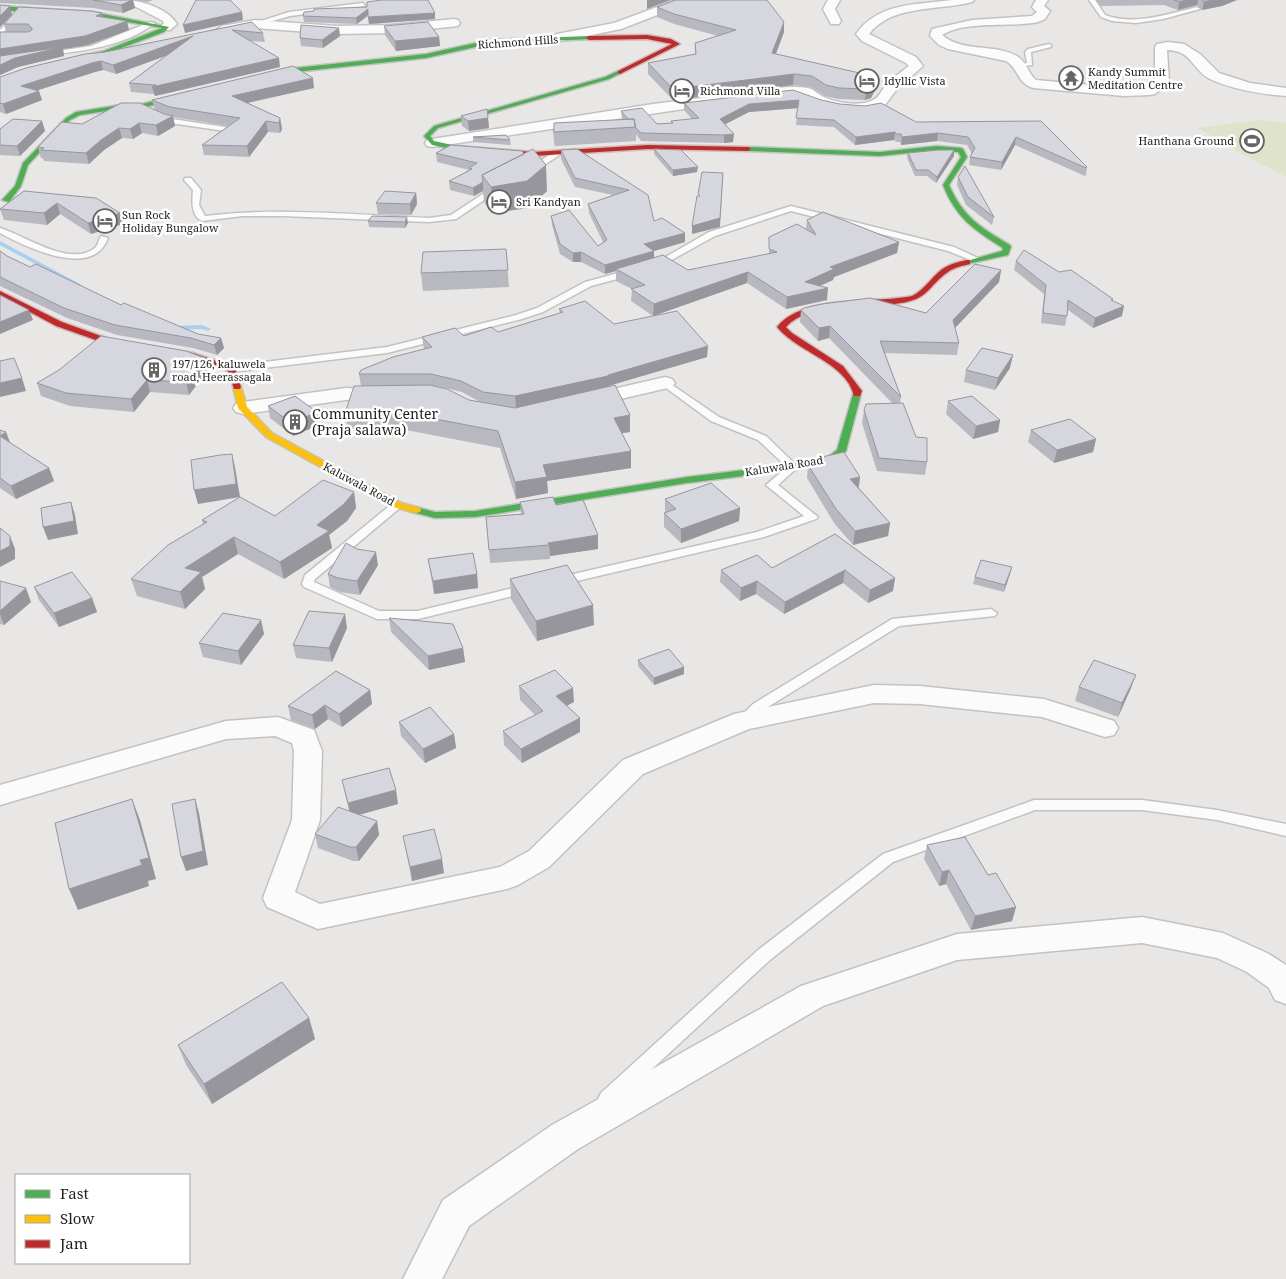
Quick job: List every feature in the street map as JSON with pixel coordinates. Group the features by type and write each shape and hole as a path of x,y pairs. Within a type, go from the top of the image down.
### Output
{"street":[{"path":"0,82 23,72 106,52 151,36 171,24 168,19 129,0"},
{"path":"557,38 617,26 687,0"},
{"path":"834,0 829,9 835,21"},
{"path":"756,96 793,91 806,92 813,100 828,104 848,107 874,105 886,98 891,87 910,73 916,66 911,60 866,38 862,34 864,29 880,15 893,10 943,6 968,0"},
{"path":"1042,0 1038,8 1044,11 1041,16 1034,19 968,24 936,32 936,36 945,43 971,51 1010,57 1018,62 1026,80 1033,84 1124,92 1150,91 1162,82 1161,47 1167,45 1184,48 1199,60 1212,76 1254,89 1286,92"},
{"path":"0,8 20,11 81,12 152,23 166,27"},
{"path":"214,32 255,24 336,30 392,29 454,23"},
{"name":"Richmond Hills","path":"248,80 295,70 441,54 490,42 557,38 650,38 671,40 677,44 607,78 436,127 428,136 432,143"},
{"path":"85,57 107,55 172,40"},
{"path":"3,203 18,186 25,164 68,119 78,114 98,109 138,106 202,91"},
{"path":"432,143 653,108 728,99"},
{"path":"432,143 458,148 557,154"},
{"name":"Kaluwala Road","path":"232,369 243,408 269,436 397,505 435,515 475,514 687,480 793,467 831,458 841,451 858,391 840,368 789,336 781,327 784,321 796,313 821,308 915,298 948,268 976,259 1006,253 1007,247 961,218 950,202 946,185 964,157 961,150 956,148 880,154 784,149 710,150 648,147 557,154"},
{"path":"3,203 6,179"},
{"path":"0,293 59,324 113,342 193,356 232,369"},
{"path":"572,404 665,383"},
{"path":"243,408 346,394 403,394"},
{"path":"0,795 226,730 278,726 304,738 308,751 306,820 278,898 318,917 507,877 539,859 632,767 743,721 874,694 920,695 1044,708 1105,728"},
{"path":"422,1279 456,1213 566,1137 812,996 957,946 1142,930 1223,946 1258,963 1281,979 1286,990"}],"lane":[{"path":"1092,0 1102,15 1114,20 1130,21 1197,9"},
{"path":"255,24 289,14 363,5"},
{"path":"0,36 20,11"},
{"path":"38,54 92,48 152,23"},
{"path":"0,36 10,37"},
{"path":"1020,66 1030,64 1028,52 1030,50 1049,46"},
{"path":"138,106 170,121 225,129"},
{"path":"523,175 557,154"},
{"path":"188,180 197,190 194,205 202,219 243,214 430,220 453,217 485,195 508,183"},
{"path":"232,369 300,362 396,348 519,317 540,310 588,284 655,265 712,234 792,208 951,249 976,259"},
{"path":"0,230 54,254 83,257 99,248 104,238"},
{"path":"397,505 309,578 308,584 377,615 418,614 760,535 812,517 771,485 793,467 762,438 715,419 665,383"},
{"path":"743,721 758,707 896,622 991,613"},
{"path":"566,1137 764,955 888,858 1034,805 1142,805 1217,814 1286,830"}],"green space":[{"name":"Hanthana Ground","path":"1259,120 1286,123 1286,177 1198,128"}],"building":[{"path":"93,0 132,0 121,5"},
{"path":"196,0 230,0 242,12 183,25"},
{"path":"382,0 428,0 435,13 368,17 368,9 356,18 303,16 304,12 314,11 314,9 367,7 367,2"},
{"path":"676,0 767,0 784,22 772,53 877,77 872,87 866,89 839,88 826,85 812,76 794,74 673,89 648,63 696,54 695,43 736,30 674,14 657,7"},
{"path":"0,5 10,6 0,16"},
{"path":"19,7 91,11 102,13 96,16 127,21 85,36 0,49 0,32 28,32 32,30 28,24 4,24"},
{"path":"252,22 263,33 232,30 279,58 152,87 156,85 129,83 193,36 113,65 101,61 92,63 21,86 39,91 3,104 0,103 0,77 26,68 85,54 105,52"},
{"path":"428,22 439,37 395,41 384,26"},
{"path":"301,25 339,28 322,40 300,38"},
{"path":"62,47 15,58 0,65 0,56"},
{"path":"293,66 313,78 232,96 280,118 279,123 266,121 247,146 202,145 240,118 170,107 152,100"},
{"path":"793,90 821,100 840,104 865,106 881,103 916,122 1041,121 1087,167 1016,137 1002,162 970,157 975,148 968,137 938,133 902,137 901,134 896,134 895,132 856,137 834,120 796,118 799,100 749,104 720,119 734,134 724,135 641,133 635,127 634,119 628,119 621,111 642,108 657,124 673,123 671,121 699,118 684,103"},
{"path":"121,103 140,103 173,116 156,125 139,123 130,129 119,128 86,153 41,150 44,148 38,147 62,122 82,124"},
{"path":"487,109 488,118 468,121 461,116"},
{"path":"13,119 42,121 17,146 0,145 0,129"},
{"path":"634,119 636,127 554,132 553,129 554,123"},
{"path":"506,135 510,140 473,137"},
{"path":"451,145 522,151 524,154 482,175 483,182 473,188 449,181 472,169 469,168 477,163 436,153"},
{"path":"533,149 546,165 527,181 491,187 482,175"},
{"path":"577,149 648,195 654,221 662,218 685,233 644,244 654,251 605,265 581,252 573,253 560,244 551,216 569,210 598,246 607,240 588,204 629,190 575,178 561,150"},
{"path":"654,149 681,150 698,167 673,170"},
{"path":"954,150 937,177 928,170 916,170 908,153"},
{"path":"965,166 994,217 968,197 958,177"},
{"path":"702,172 723,173 720,218 692,226 697,196 700,196 698,194"},
{"path":"24,191 96,198 120,213 88,223 57,203 44,213 0,209"},
{"path":"385,191 416,193 410,204 376,203"},
{"path":"823,212 899,242 830,267 834,269 805,282 828,288 787,297 748,272 654,304 631,289 645,285 616,269 663,255 688,270 777,252 769,249 769,237 797,224 816,235 807,220"},
{"path":"372,216 407,217 405,222 368,221"},
{"path":"506,249 508,270 421,273 423,252"},
{"path":"1024,250 1059,272 1071,270 1113,299 1111,300 1124,306 1095,318 1068,300 1067,316 1043,313 1046,285 1016,261"},
{"path":"0,251 30,267 36,264 121,305 124,303 198,334 221,338 214,345 191,338 115,325 64,308 0,277"},
{"path":"975,264 1001,270 953,320 959,343 880,341 901,397 830,326 819,328 801,310 822,304 870,298 926,313"},
{"path":"0,295 29,310 0,322"},
{"path":"585,301 614,324 677,311 708,346 608,376 515,396 483,392 461,381 431,374 359,374 361,370 393,357 432,347 422,337 455,328 464,336 491,327 498,332 563,312 559,309"},
{"path":"101,336 186,351 205,358 186,382 147,380 131,399 66,393 37,383 59,370"},
{"path":"982,348 1013,355 998,378 966,370"},
{"path":"14,358 22,378 0,383 0,361"},
{"path":"430,385 447,389 469,400 515,408 615,385 630,415 614,418 631,451 543,465 547,477 515,482 498,431 404,413 345,413 354,386"},
{"path":"295,396 317,412 291,423 268,406"},
{"path":"972,396 1000,420 976,426 948,401"},
{"path":"903,403 916,437 927,438 927,462 879,458 864,410 866,404"},
{"path":"1070,419 1096,439 1057,450 1031,430"},
{"path":"0,430 6,432 0,436"},
{"path":"0,436 49,468 11,486 0,478"},
{"path":"844,452 860,477 850,479 890,523 855,531 836,509 808,465 825,462 822,457"},
{"path":"232,454 236,484 194,490 191,460"},
{"path":"323,480 354,492 344,504 317,525 329,531 280,562 234,537 185,568 201,572 180,592 131,579 168,545 207,522 202,520 240,497 275,516"},
{"path":"711,483 740,508 681,529 664,513 676,509 665,499"},
{"path":"553,497 556,505 583,500 598,535 548,543 549,545 489,550 486,517 524,514 520,502"},
{"path":"71,502 74,521 43,527 41,508"},
{"path":"0,528 10,536 10,546 0,551"},
{"path":"835,534 895,578 870,590 845,570 785,602 757,581 741,588 721,570 757,555 772,568"},
{"path":"346,543 357,549 376,552 357,581 338,578 328,574"},
{"path":"473,553 477,574 433,581 428,559"},
{"path":"981,560 1012,567 1005,585 975,577"},
{"path":"567,565 593,605 536,621 510,579"},
{"path":"72,572 92,598 54,613 34,587"},
{"path":"0,581 26,588 0,611"},
{"path":"309,611 345,614 329,648 293,645"},
{"path":"223,613 261,620 238,651 199,643"},
{"path":"389,618 453,624 463,648 428,656"},
{"path":"669,649 684,667 654,678 638,660"},
{"path":"1094,660 1136,675 1122,703 1079,687"},
{"path":"555,670 573,688 556,696 580,718 521,749 503,731 543,711 519,686"},
{"path":"336,671 370,690 339,714 325,705 312,715 288,706"},
{"path":"430,707 454,734 423,749 399,722"},
{"path":"389,768 396,790 348,803 342,780"},
{"path":"132,799 149,858 140,860 142,865 69,889 55,823"},
{"path":"195,799 203,851 181,857 172,804"},
{"path":"338,807 377,821 356,847 350,847 315,834"},
{"path":"434,829 442,859 410,867 403,836"},
{"path":"965,837 988,875 996,873 1016,907 975,916 949,870 942,872 927,845"},
{"path":"282,982 309,1018 204,1084 178,1045"}],"waterway":[{"path":"0,243 78,285"},
{"path":"173,328 202,327 208,329"}],"traffic: fast":[{"path":"0,8 93,14 166,27 162,31 106,52 23,72 0,82"},
{"path":"261,77 295,70 426,56 489,42 589,38"},
{"path":"494,151 457,148 432,143 427,136 436,127 607,78 620,72"},
{"path":"6,200 18,186 25,164 68,119 78,113 126,106 138,107 190,94"},
{"path":"748,149 880,154 937,148 961,150 964,157 946,185 951,197 956,207 970,222 986,235 1007,247 1005,253 967,262"},
{"path":"416,510 435,515 475,514 687,480 793,467 831,459 841,451 857,394"}],"traffic: slow":[{"path":"237,387 243,408 269,435 397,505 416,510"}],"traffic: jam":[{"path":"589,38 647,37 669,40 677,44 620,72"},
{"path":"494,151 533,154 648,147 748,149"},
{"path":"857,394 858,391 840,368 789,335 781,327 790,318 804,312 822,308 883,303 914,298 945,271 953,266 967,262"},
{"path":"0,293 59,324 113,343 193,356 232,369 237,387"}],"place":[{"name":"Kandy Summit Meditation Centre","path":"1071,78"},
{"name":"Idyllic Vista","path":"867,81"},
{"name":"Richmond Villa","path":"682,91"},
{"name":"Hanthana Ground","path":"1252,141"},
{"name":"Sri Kandyan","path":"499,202"},
{"name":"Sun Rock Holiday Bungalow","path":"105,221"},
{"name":"197/126, kaluwela road, Heerassagala","path":"154,370"},
{"name":"Community Center (Praja salawa)","path":"295,422"}]}
